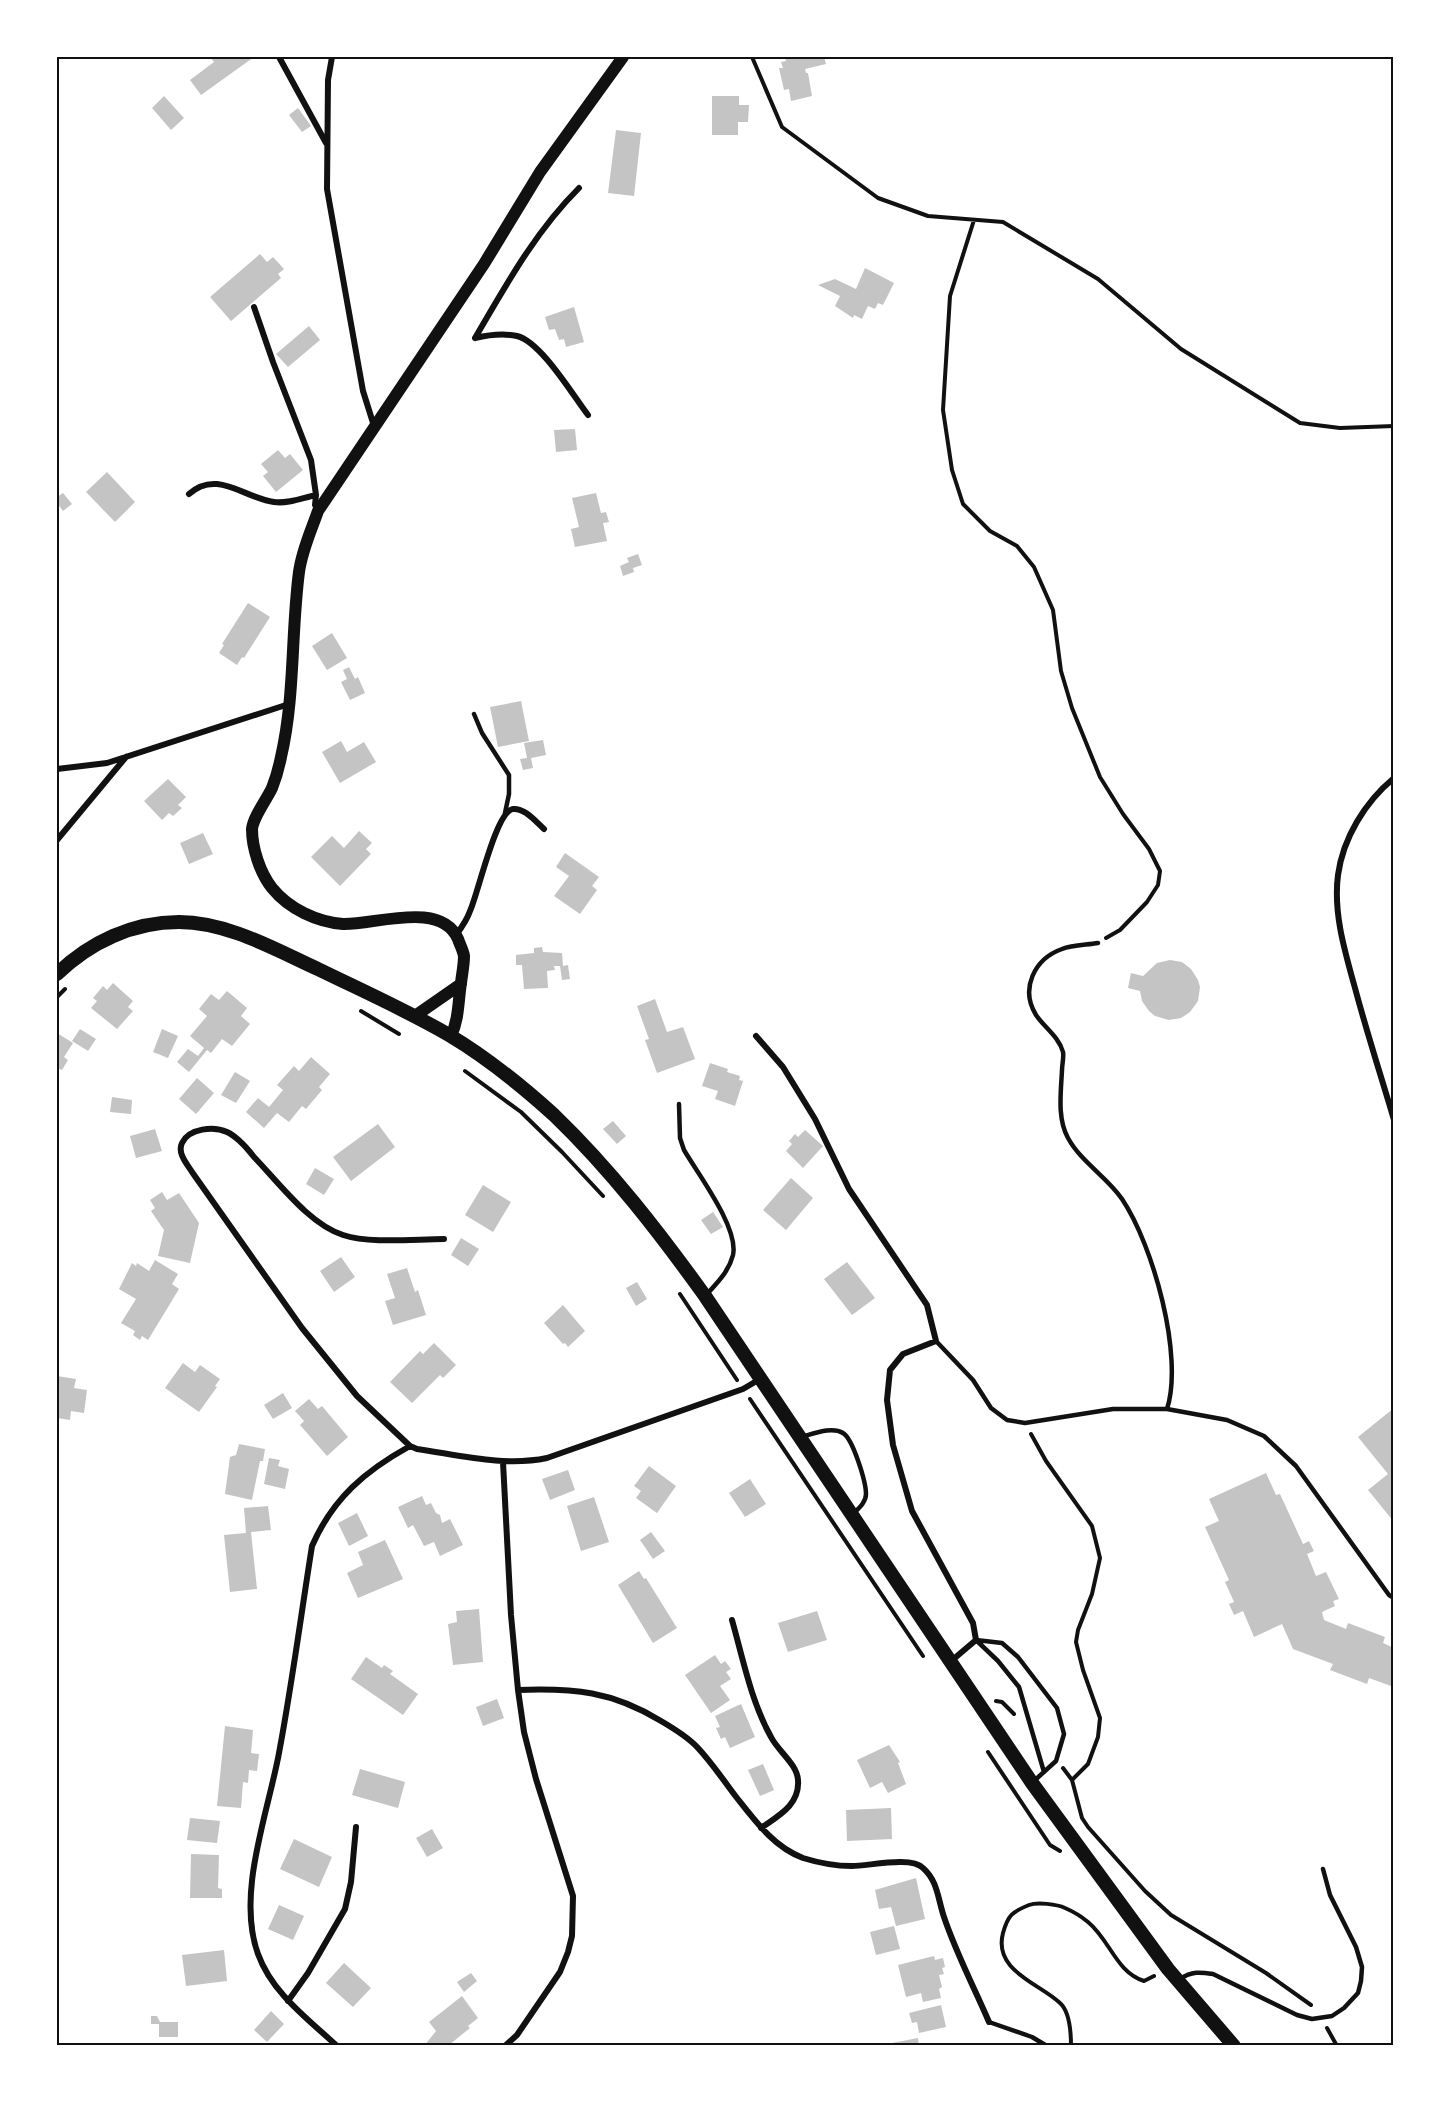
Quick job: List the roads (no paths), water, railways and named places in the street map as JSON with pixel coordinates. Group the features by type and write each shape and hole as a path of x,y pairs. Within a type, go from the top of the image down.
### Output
{"main road":[{"path":"451,1036 457,1024 464,953 456,935 446,925 434,919 402,917 344,924 322,920 296,909 273,889 264,875 254,848 252,826 272,787 278,767 289,704 299,571 306,542 318,511 484,264 540,172 623,57"},
{"path":"57,974 69,962 93,946 130,929 150,924 180,922 215,926 270,947 415,1016 451,1036 500,1070 553,1114 654,1225 705,1296 981,1709 1079,1850 1168,1969 1234,2046"},
{"path":"415,1016 461,984"}],"street":[{"path":"279,57 326,143"},
{"path":"333,57 328,80 327,189 363,391 374,426"},
{"path":"579,188 556,211 530,245 475,338 490,335 517,336 536,346 588,415"},
{"path":"254,307 311,460 316,495 315,505 318,511"},
{"path":"189,494 196,488 212,483 232,487 275,502 286,502 316,495"},
{"path":"57,769 107,763 289,704"},
{"path":"57,840 126,757"},
{"path":"1394,778 1365,808 1352,830 1338,876 1337,898 1339,924 1350,968 1394,1120"},
{"path":"456,935 471,909 493,840 505,813 511,809 522,810 544,829"},
{"path":"756,1036 783,1067 815,1119 849,1189 927,1305 936,1341 903,1354 890,1370 887,1400 893,1445 912,1511 973,1623 976,1640 950,1662"},
{"path":"444,1239 364,1239 344,1236 324,1227 295,1200 242,1143 228,1132 213,1128 201,1130 187,1137 181,1144 181,1153 192,1172 303,1328 357,1396 410,1446 417,1449 503,1462 547,1458 743,1389 760,1378"},
{"path":"337,2046 288,2001 265,1973 257,1951 251,1916 253,1867 279,1753 312,1546 321,1526 346,1493 367,1472 410,1446"},
{"path":"503,1462 511,1615 524,1732 536,1779 573,1896 572,1936 560,1972 517,2035 506,2046"},
{"path":"732,1620 752,1692 771,1738 795,1770 798,1780 794,1801 786,1810 761,1828"},
{"path":"518,1690 554,1688 581,1690 614,1698 642,1709 697,1746 761,1828 780,1846 802,1857 831,1865 854,1866 911,1862 921,1866 934,1880 944,1918 989,2022"},
{"path":"288,2001 345,1909 351,1882 356,1827"}],"lane":[{"path":"474,714 482,733 508,775 509,794 505,813"},
{"path":"1098,943 1063,948 1049,956 1038,966 1031,978 1028,993 1035,1014 1059,1043 1063,1052 1061,1110 1062,1124 1068,1138 1075,1149 1113,1187 1123,1201 1135,1221 1152,1264 1166,1323 1172,1378 1172,1395 1167,1409"},
{"path":"679,1104 680,1138 684,1150 733,1235 733,1254 730,1264 705,1296"},
{"path":"936,1341 973,1380 991,1408 1007,1420 1025,1423 1113,1409 1167,1409 1227,1420 1264,1436 1296,1466 1389,1595 1394,1598"},
{"path":"800,1438 834,1431 842,1432 849,1439 866,1492 861,1506 852,1515"},
{"path":"976,1640 998,1661 1019,1687 1044,1772"},
{"path":"976,1640 1002,1643 1018,1657 1057,1708 1064,1734 1056,1761 1032,1783"},
{"path":"1178,1981 1188,1974 1198,1972 1213,1974 1312,2019 1332,2016 1344,2008 1358,1993 1362,1967 1356,1947 1330,1895 1323,1869"},
{"path":"989,2022 1032,2037 1047,2046"}]}
